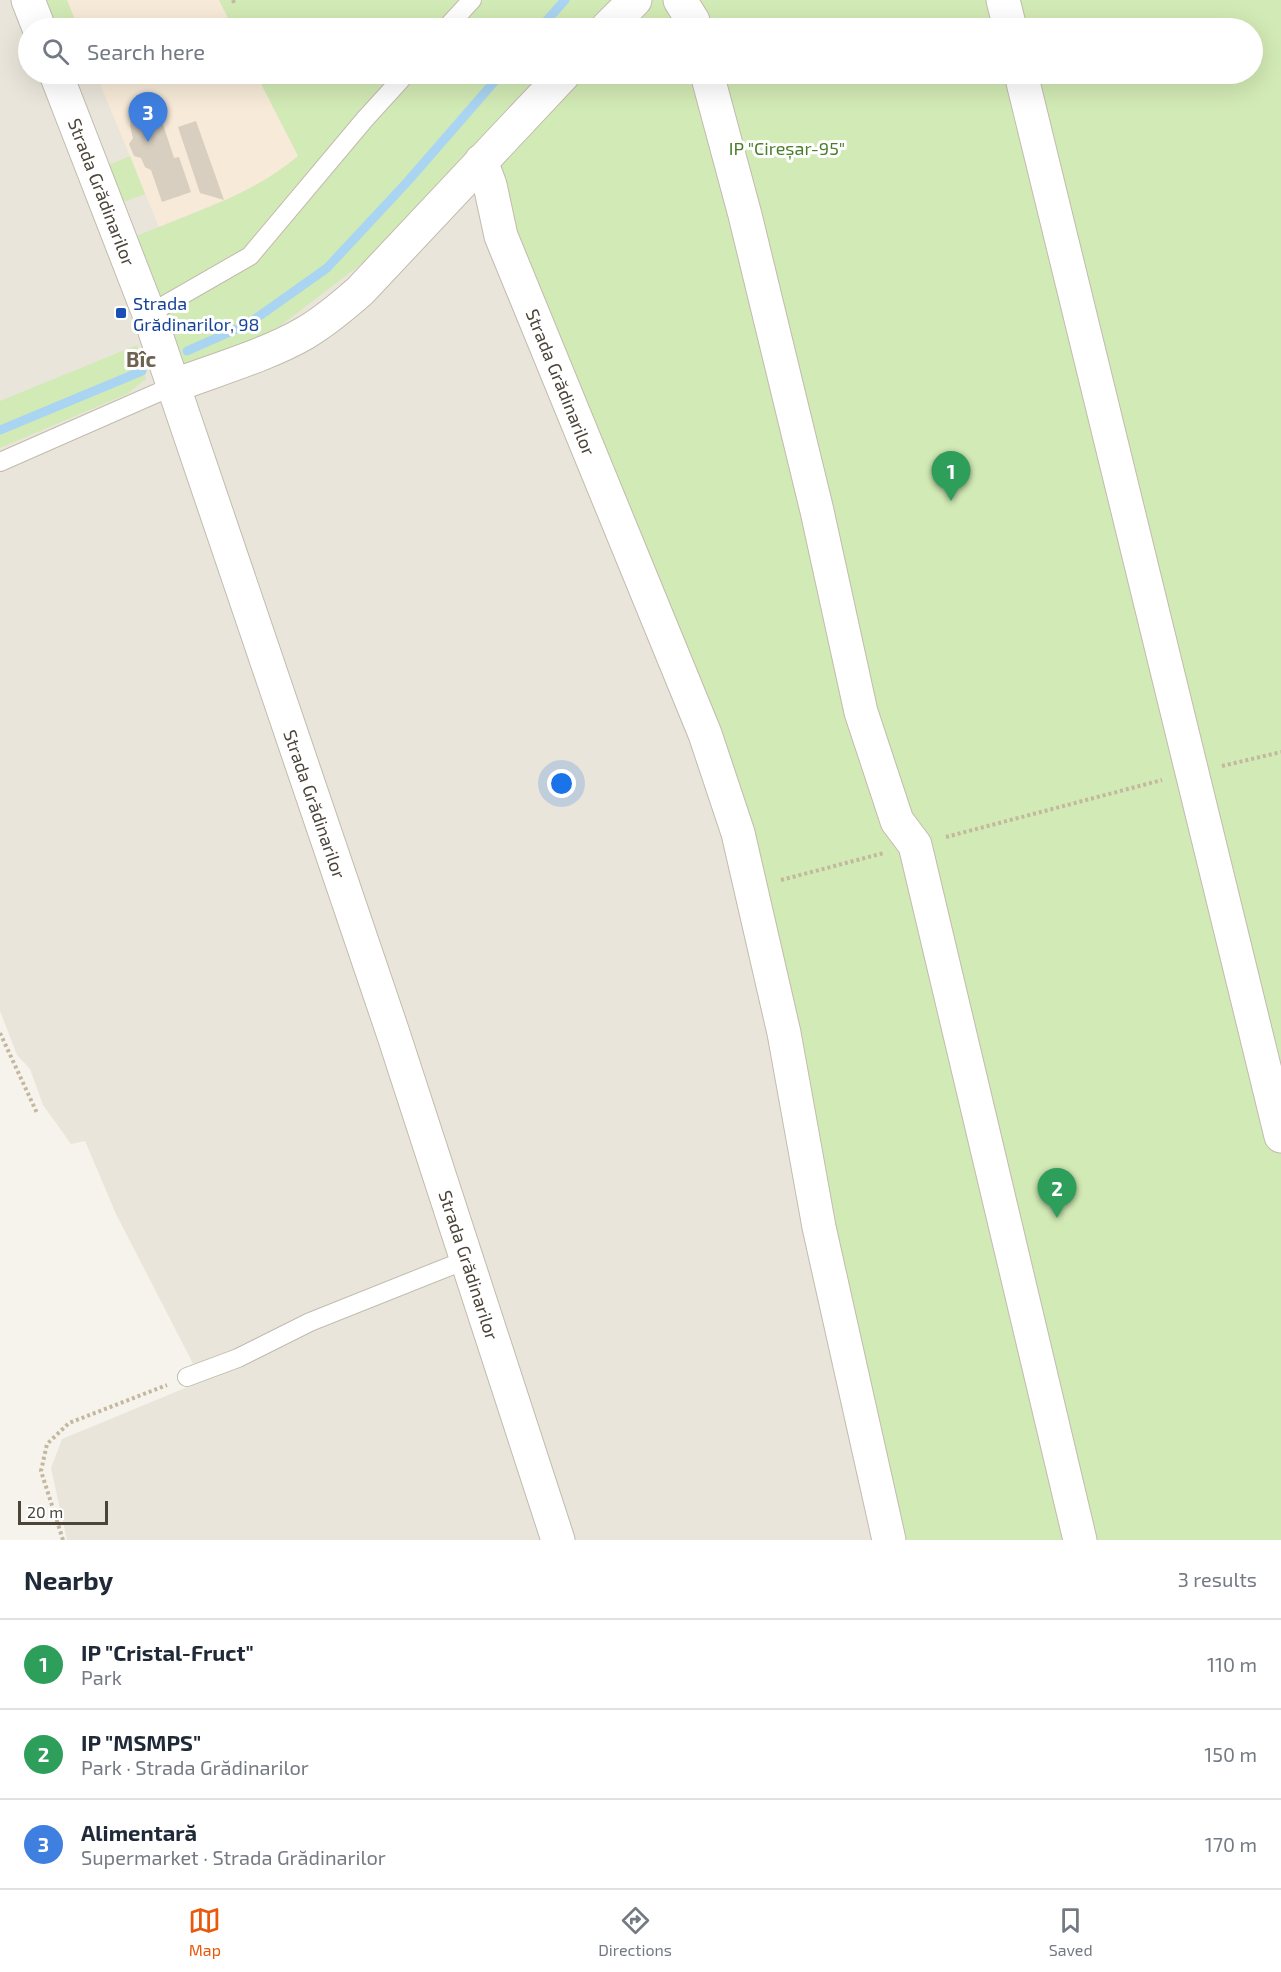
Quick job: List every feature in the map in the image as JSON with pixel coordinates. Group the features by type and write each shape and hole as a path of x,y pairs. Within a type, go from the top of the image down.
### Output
{"street":[{"path":"28,0 35,18"},
{"path":"617,18 634,0"},
{"path":"680,0 691,18"},
{"path":"1003,0 1008,18"},
{"name":"Strada Grădinarilor","path":"60,84 149,314 393,1033 558,1540"},
{"path":"173,386 268,350 303,334 334,314 360,291 554,84"},
{"path":"710,84 745,215 812,489 861,712 897,821 915,845 1080,1540"},
{"path":"1023,84 1281,1136"},
{"name":"Strada Grădinarilor","path":"481,161 490,185 501,236 705,734 738,833 784,1033 819,1227 889,1540"}],"lane":[{"path":"455,18 472,0"},
{"path":"149,314 250,256 397,84"},
{"path":"0,462 173,386"},
{"path":"187,1377 238,1358 310,1322 468,1259"}],"path":[{"path":"751,887 1193,772 1281,752"},
{"path":"0,1033 37,1113"},
{"path":"63,1540 41,1471 47,1444 69,1423 187,1377"}],"shaded area":[{"path":"0,0 618,0 600,18 18,18 18,84 548,84 743,811 903,1540 67,1540 51,1468 62,1439 202,1381 116,1214 85,1141 71,1144 43,1105 30,1069 17,1055 0,1011"},
{"path":"67,0 219,0 228,18 74,18"},
{"path":"100,84 261,84 299,156 280,171 247,191 159,227"}],"green space":[{"path":"39,0 67,0 74,18 46,18"},
{"name":"IP \"Cireșar-95\"","path":"219,0 1281,0 1281,1540 903,1540 764,895 507,217 490,130 377,252 280,326 210,360 185,368 136,236 241,192 280,170 298,156 261,84 1263,84 1263,18 228,18"},
{"path":"130,156 145,194 121,203 106,166"},
{"path":"137,345 146,379 127,394 0,448 0,401"}],"building":[{"path":"157,106 174,158 179,157 191,192 162,202 151,170 145,167 141,158 134,156 129,144 133,138 130,126 131,115"},
{"path":"196,121 224,200 200,193 178,127"}],"waterway":[{"path":"549,18 565,0"},
{"path":"187,351 248,324 327,268 408,181 492,84"},
{"path":"0,430 142,371"}],"place":[{"name":"Alimentară","path":"148,142"},
{"name":"Strada Grădinarilor, 98","path":"121,313"},
{"name":"IP \"Cristal-Fruct\"","path":"951,501"},
{"name":"IP \"MSMPS\"","path":"1057,1218"}],"district":[{"name":"Bîc","path":"141,358"}]}
